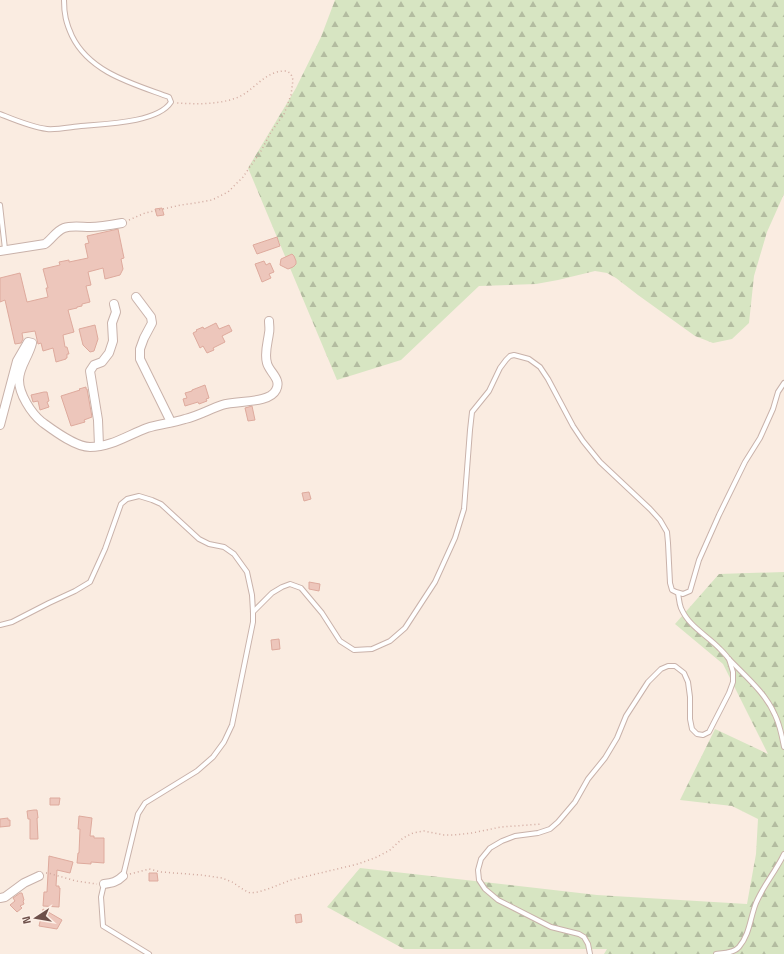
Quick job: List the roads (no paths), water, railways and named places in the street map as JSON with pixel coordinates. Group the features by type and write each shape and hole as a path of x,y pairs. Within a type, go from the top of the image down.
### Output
{"street":[{"path":"3,250 44,244 50,241 56,233 64,228 122,224"},
{"path":"136,297 151,317 152,323 140,349 140,359 171,422"},
{"path":"99,446 98,420 90,371 94,365 102,362 109,353 113,341 112,323 116,312 114,304"},
{"path":"0,425 17,361 28,342 32,343 31,349 21,369 19,379 23,397 36,417 56,432 75,443 88,447 99,446 121,440 148,428 186,419 224,404 264,399 271,396 276,390 278,384 275,376 267,364 266,354 269,321"},
{"path":"0,898 5,897 24,883 38,876"},
{"path":"104,884 117,881 123,876"}],"lane":[{"path":"0,114 25,124 48,129 123,123 160,112 169,107 171,102 169,97 136,86 117,77 105,71 87,58 76,44 67,25 64,0"},
{"path":"0,205 3,250"},
{"path":"253,612 272,593 290,584 301,588 322,613 340,641 354,650 372,649 390,641 405,628 435,582 455,538 464,509 472,412 489,391 500,368 510,356 514,355 529,359 540,367 583,441 600,462 660,520 667,532 670,583 672,590 683,594 690,591 699,560 719,515 745,462 760,438 774,409 778,392 784,383"},
{"path":"0,625 12,622 49,603 75,592 90,582 105,549 121,504 127,499 139,496 161,504 199,539 209,544 224,547 234,554 247,572 252,595 253,622 232,725 224,742 213,757 197,771 145,802 138,814 123,876"},
{"path":"678,593 680,607 696,630 720,649 751,680 765,699 775,714 782,734 784,747"},
{"path":"590,954 588,944 579,934 551,927 498,900 485,889 479,880 478,870 481,858 490,848 502,841 515,836 538,833 550,829 558,822 575,802 588,780 617,738 626,716 634,703 648,682 660,669 668,666 675,666 684,673 688,682 692,729 697,734 703,735 710,732 733,682 733,672 729,659"},
{"path":"716,954 729,952 738,948 744,941 756,902 784,854"},
{"path":"104,884 101,897 103,926 149,954"}]}
